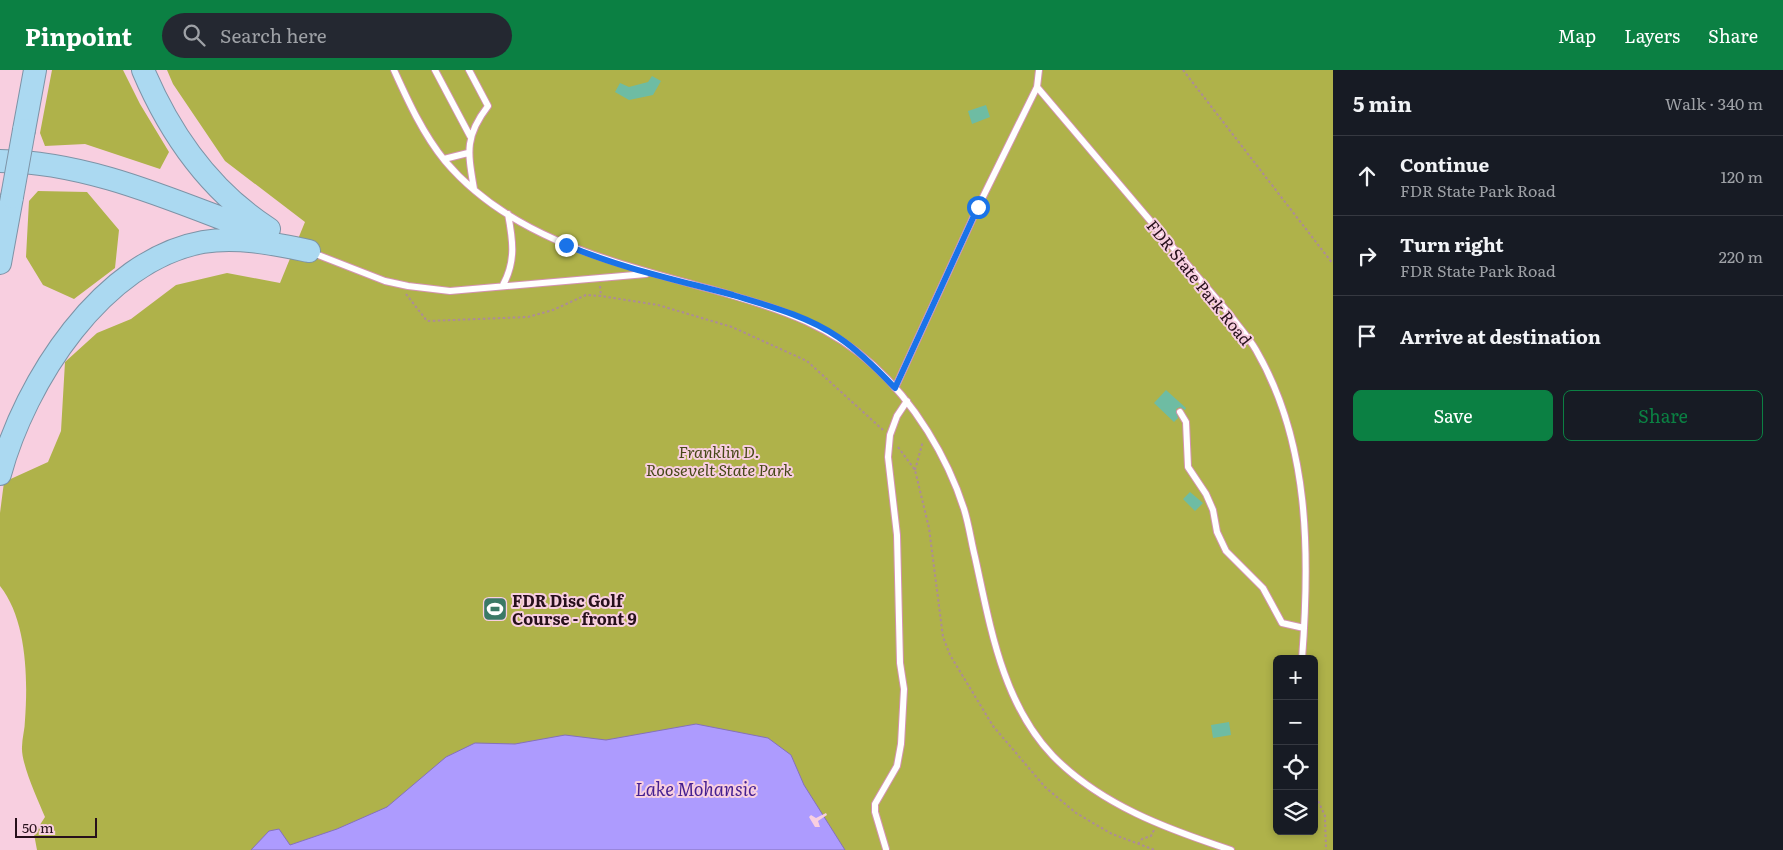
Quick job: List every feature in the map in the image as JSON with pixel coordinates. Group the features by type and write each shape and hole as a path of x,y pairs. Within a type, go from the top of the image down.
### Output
{"highway":[{"path":"0,263 34,70"},
{"path":"143,70 174,131 208,178 251,216 309,251"},
{"path":"0,161 50,165 106,178 309,251"},
{"path":"0,474 26,403 55,354 94,307 133,274 173,251 215,241 246,241 309,251"}],"lane":[{"path":"394,70 421,124 444,160 474,189 508,214 598,258 771,306 807,320 838,337 873,365 907,401 926,430 953,481 965,512 995,648 1021,710 1052,755 1076,776 1129,811 1157,824 1231,850"},
{"path":"435,70 470,136"},
{"path":"469,70 488,106 470,136 468,153 474,189"},
{"path":"895,388 978,207 1037,87 1039,70"},
{"name":"FDR State Park Road","path":"1037,87 1231,316 1256,350 1281,405 1298,474 1305,530 1302,655"},
{"path":"444,160 468,153"},
{"path":"502,285 510,272 513,252 508,214"},
{"path":"309,251 361,273 398,284 450,291 489,289 502,285 654,274"},
{"path":"886,849 874,812 874,804 897,766 901,744 904,689 900,663 897,535 888,457 890,436 897,416 907,401"},
{"path":"1180,412 1186,422 1188,467 1206,494 1213,510 1217,532 1226,551 1263,588 1282,623 1304,628"}],"path":[{"path":"1183,70 1333,264"},
{"path":"398,284 427,321 528,316 553,310 586,295 601,296 658,305 723,324 807,361 890,436 916,470 930,528 943,637 950,655 993,726 1057,799 1076,813 1112,834 1155,850"},
{"path":"916,470 926,430"},
{"path":"1318,801 1325,816 1326,850"},
{"path":"1138,844 1142,839 1151,836 1157,824"}],"green space":[{"path":"52,70 123,70 140,104 169,152 160,169 85,144 45,146 40,133"},
{"name":"Franklin D. Roosevelt State Park","path":"167,70 1333,70 1333,850 37,850 34,834 45,817 30,782 22,754 26,687 24,650 16,616 0,586 0,513 4,482 48,462 61,431 65,362 97,333 131,319 176,285 227,273 280,283 305,222 225,161 173,84"},
{"path":"38,191 87,192 119,230 115,268 74,299 43,285 26,257 29,201"}],"water":[{"name":"Lake Mohansic","path":"696,724 768,738 791,755 804,785 845,850 251,850 269,831 279,829 290,845 337,829 387,807 446,757 475,743 515,744 565,735 606,740"}],"pier":[{"path":"826,813 827,815 818,821 820,827 815,827 809,817 811,815 816,818"}],"building":[{"path":"652,76 661,81 653,95 629,100 615,92 620,83 629,87 648,82"},
{"path":"986,105 990,117 972,124 968,111"},
{"path":"1166,390 1186,408 1185,410 1180,407 1176,409 1178,418 1174,422 1154,403"},
{"path":"1190,492 1203,503 1195,511 1183,499"},
{"path":"1229,722 1231,735 1213,738 1211,725"}],"place":[{"name":"FDR Disc Golf Course - front 9","path":"495,609"}],"route":[{"path":"566,245 616,264 771,306 807,320 838,337 873,365 895,388 978,207"}]}
